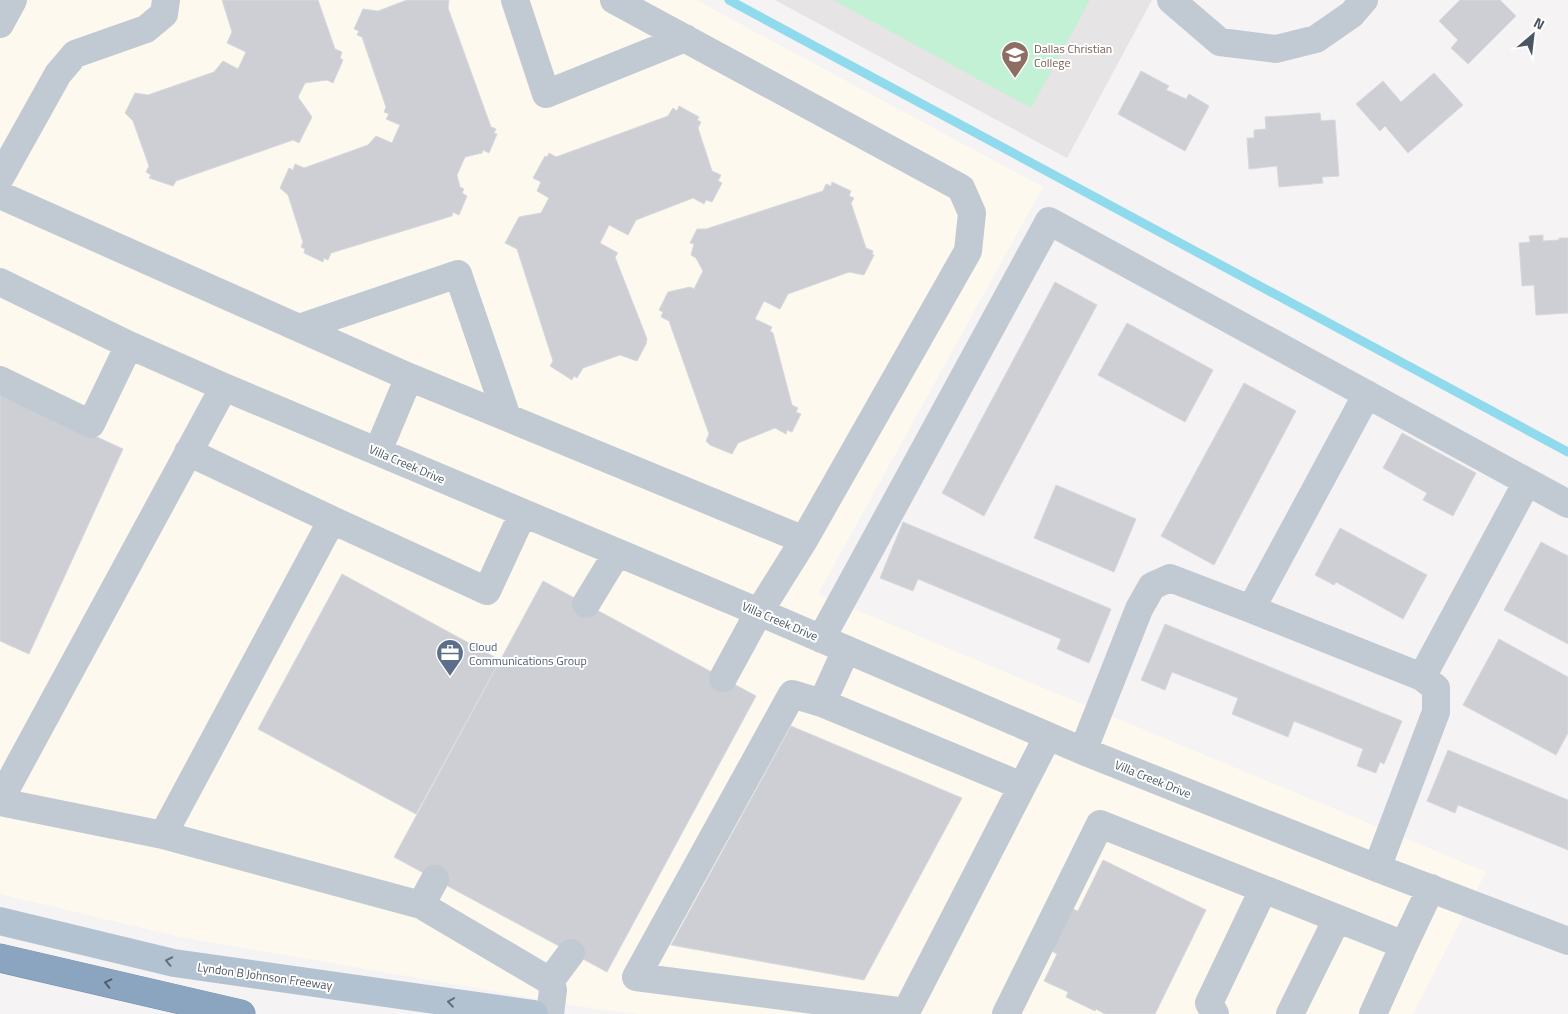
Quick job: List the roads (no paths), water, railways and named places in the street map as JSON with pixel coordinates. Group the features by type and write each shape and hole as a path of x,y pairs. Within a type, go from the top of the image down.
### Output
{"highway":[{"path":"0,958 241,1014"}],"main road":[{"name":"Lyndon B Johnson Freeway","path":"0,921 174,963 534,1014"}],"street":[{"path":"0,24 13,0"},
{"path":"0,178 58,74 75,54 146,29 164,14 166,0"},
{"path":"515,0 546,94 685,38"},
{"path":"614,0 961,188 972,213 968,251 804,540 759,612 723,678"},
{"path":"1171,0 1220,42 1276,49 1316,39 1352,14 1364,0"},
{"path":"0,195 409,376 804,540"},
{"path":"821,639 1049,222 1568,504"},
{"path":"299,328 458,274 507,417"},
{"name":"Villa Creek Drive","path":"0,282 129,345 224,387 759,612 1083,751 1377,868 1568,941"},
{"path":"0,380 91,424 129,345"},
{"path":"378,452 409,376"},
{"path":"224,387 0,801 163,835 421,905 550,981 553,990 550,1014"},
{"path":"1251,609 1366,394"},
{"path":"188,452 487,591 522,513"},
{"path":"1422,677 1527,482"},
{"path":"163,835 332,520"},
{"path":"586,604 617,552"},
{"path":"1083,751 1139,609 1152,586 1170,578 1422,677 1436,688 1436,712 1377,868"},
{"path":"822,703 846,650"},
{"path":"1022,786 822,703 792,694 636,977 906,1012 1048,736"},
{"path":"1006,1014 1100,824 1404,946"},
{"path":"421,905 435,879"},
{"path":"1373,1014 1431,888"},
{"path":"1214,1014 1209,1003 1263,890"},
{"path":"1290,1014 1337,919"},
{"path":"550,981 571,952"}],"waterway":[{"path":"729,0 1568,452"}],"place":[{"name":"Dallas Christian College","path":"1015,79"},
{"name":"Cloud Communications Group","path":"450,677"}]}
